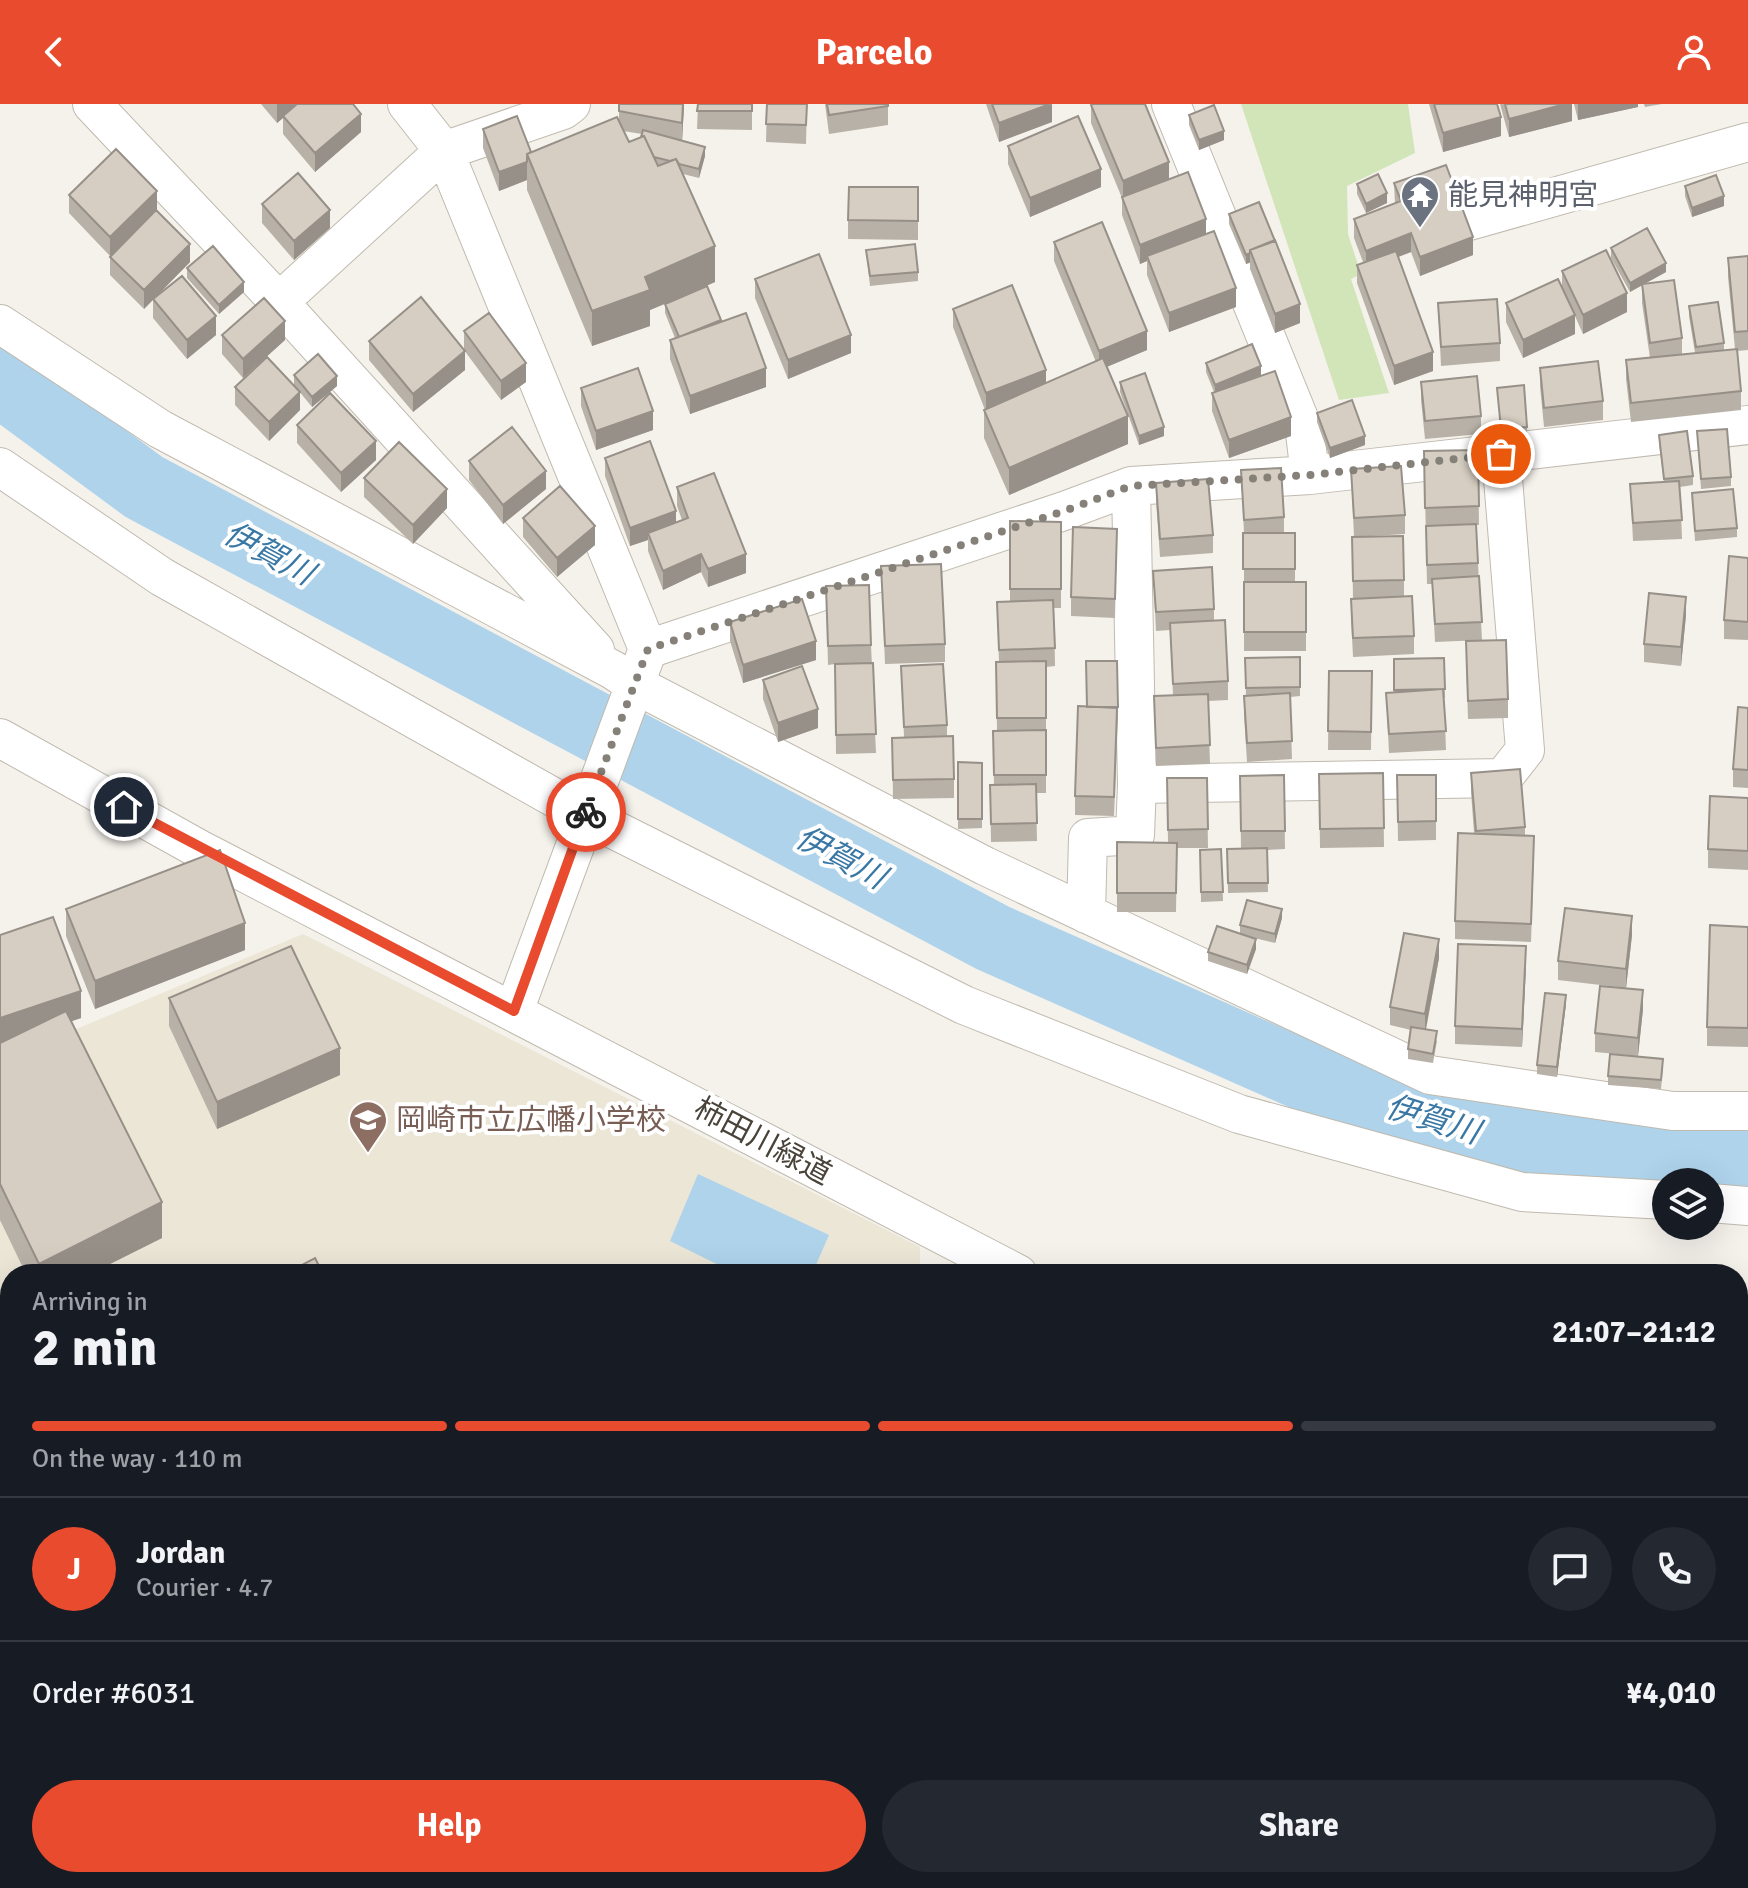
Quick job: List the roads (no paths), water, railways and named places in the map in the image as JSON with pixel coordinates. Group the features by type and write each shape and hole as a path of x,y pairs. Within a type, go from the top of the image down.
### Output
{"street":[{"path":"92,104 632,668"},
{"path":"407,104 444,151 632,668 585,815 514,1011"},
{"path":"279,302 444,151 563,110 571,104"},
{"path":"1171,104 1305,433 1310,475"},
{"path":"1469,221 1748,142"},
{"path":"0,324 160,429 632,668 985,866 1430,1075 1673,1111 1748,1111"},
{"path":"632,668 1131,486 1310,475 1748,425"},
{"path":"1137,784 1503,778 1525,750 1501,454"},
{"path":"0,467 162,577 585,815 964,1005 1239,1114 1522,1192 1652,1199"},
{"path":"1086,914 1088,838 1135,835 1137,784 1131,486"},
{"name":"柿田川緑道","path":"0,738 199,849 514,1011 956,1258 979,1264"},
{"path":"1724,1204 1748,1206"}],"water":[{"path":"698,1174 829,1235 816,1264 717,1264 670,1241"}],"waterway":[{"name":"伊賀川","path":"0,381 144,487 993,938 1332,1088 1502,1141 1684,1160 1748,1161"}],"place":[{"name":"能見神明宮","path":"1420,229"},
{"name":"岡崎市立広幡小学校","path":"368,1154"}]}
